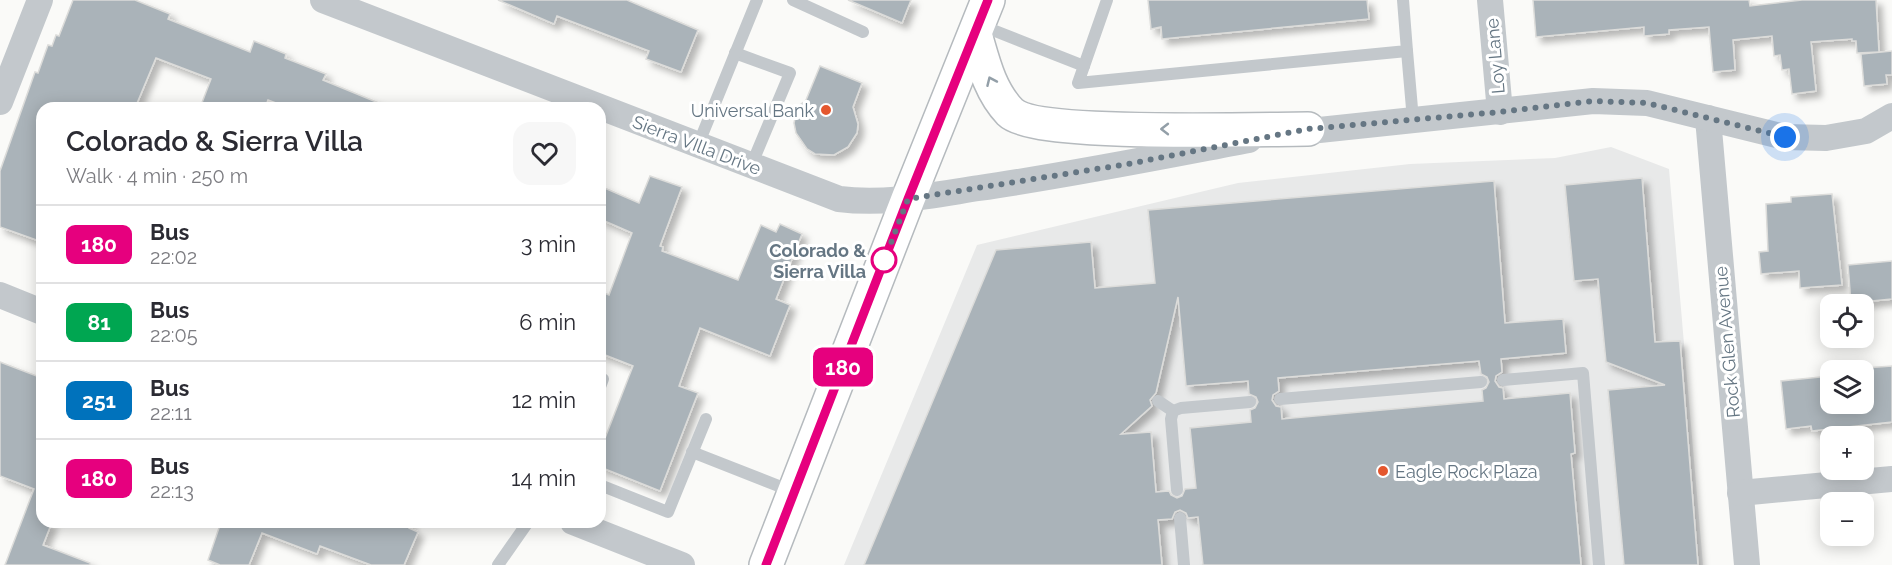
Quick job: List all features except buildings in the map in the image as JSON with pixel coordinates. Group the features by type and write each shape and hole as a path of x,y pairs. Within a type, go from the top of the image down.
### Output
{"main road":[{"path":"980,19 990,84 1012,114 1049,125 1107,129 1308,129"},
{"path":"766,565 980,19"}],"street":[{"path":"0,102 40,0"},
{"name":"Sierra VIlla Drive","path":"323,0 587,102"},
{"name":"Loy Lane","path":"1490,0 1500,112"},
{"name":"Sierra VIlla Drive","path":"606,109 839,199 865,202 908,199 1128,164 1308,129 1500,112 1593,101 1647,103 1708,118"},
{"path":"1708,118 1785,137 1826,138 1866,131 1892,116"},
{"name":"Rock Glen Avenue","path":"1708,118 1747,565"},
{"path":"0,295 36,310"},
{"path":"1740,493 1892,479"},
{"path":"588,528 682,565"}],"lane":[{"path":"698,145 757,0"},
{"path":"793,0 863,32"},
{"path":"1107,0 1078,83 1407,51"},
{"path":"1403,0 1413,120"},
{"path":"980,19 1084,66"},
{"path":"735,53 790,73 751,166"},
{"path":"1503,380 1583,373 1599,565"},
{"path":"1280,399 1481,382"},
{"path":"1158,401 1173,411"},
{"path":"1173,411 1181,408 1250,402"},
{"path":"1173,411 1171,419 1177,490"},
{"path":"606,487 668,512 706,419"},
{"path":"692,452 795,492"},
{"path":"1180,518 1184,565"},
{"path":"498,565 524,528"}],"shaded area":[{"path":"1611,147 1669,169 1703,565 844,565 977,245 1238,183 1410,164 1555,158"}],"bus line":[{"name":"180","path":"766,565 988,0"}],"place":[{"name":"Universal Bank","path":"826,110"},
{"name":"Colorado & Sierra Villa","path":"884,260"},
{"name":"Eagle Rock Plaza","path":"1383,471"}],"route":[{"path":"884,260 882,266 908,199 1128,164 1308,129 1500,112 1593,101 1647,103 1785,137"}]}
